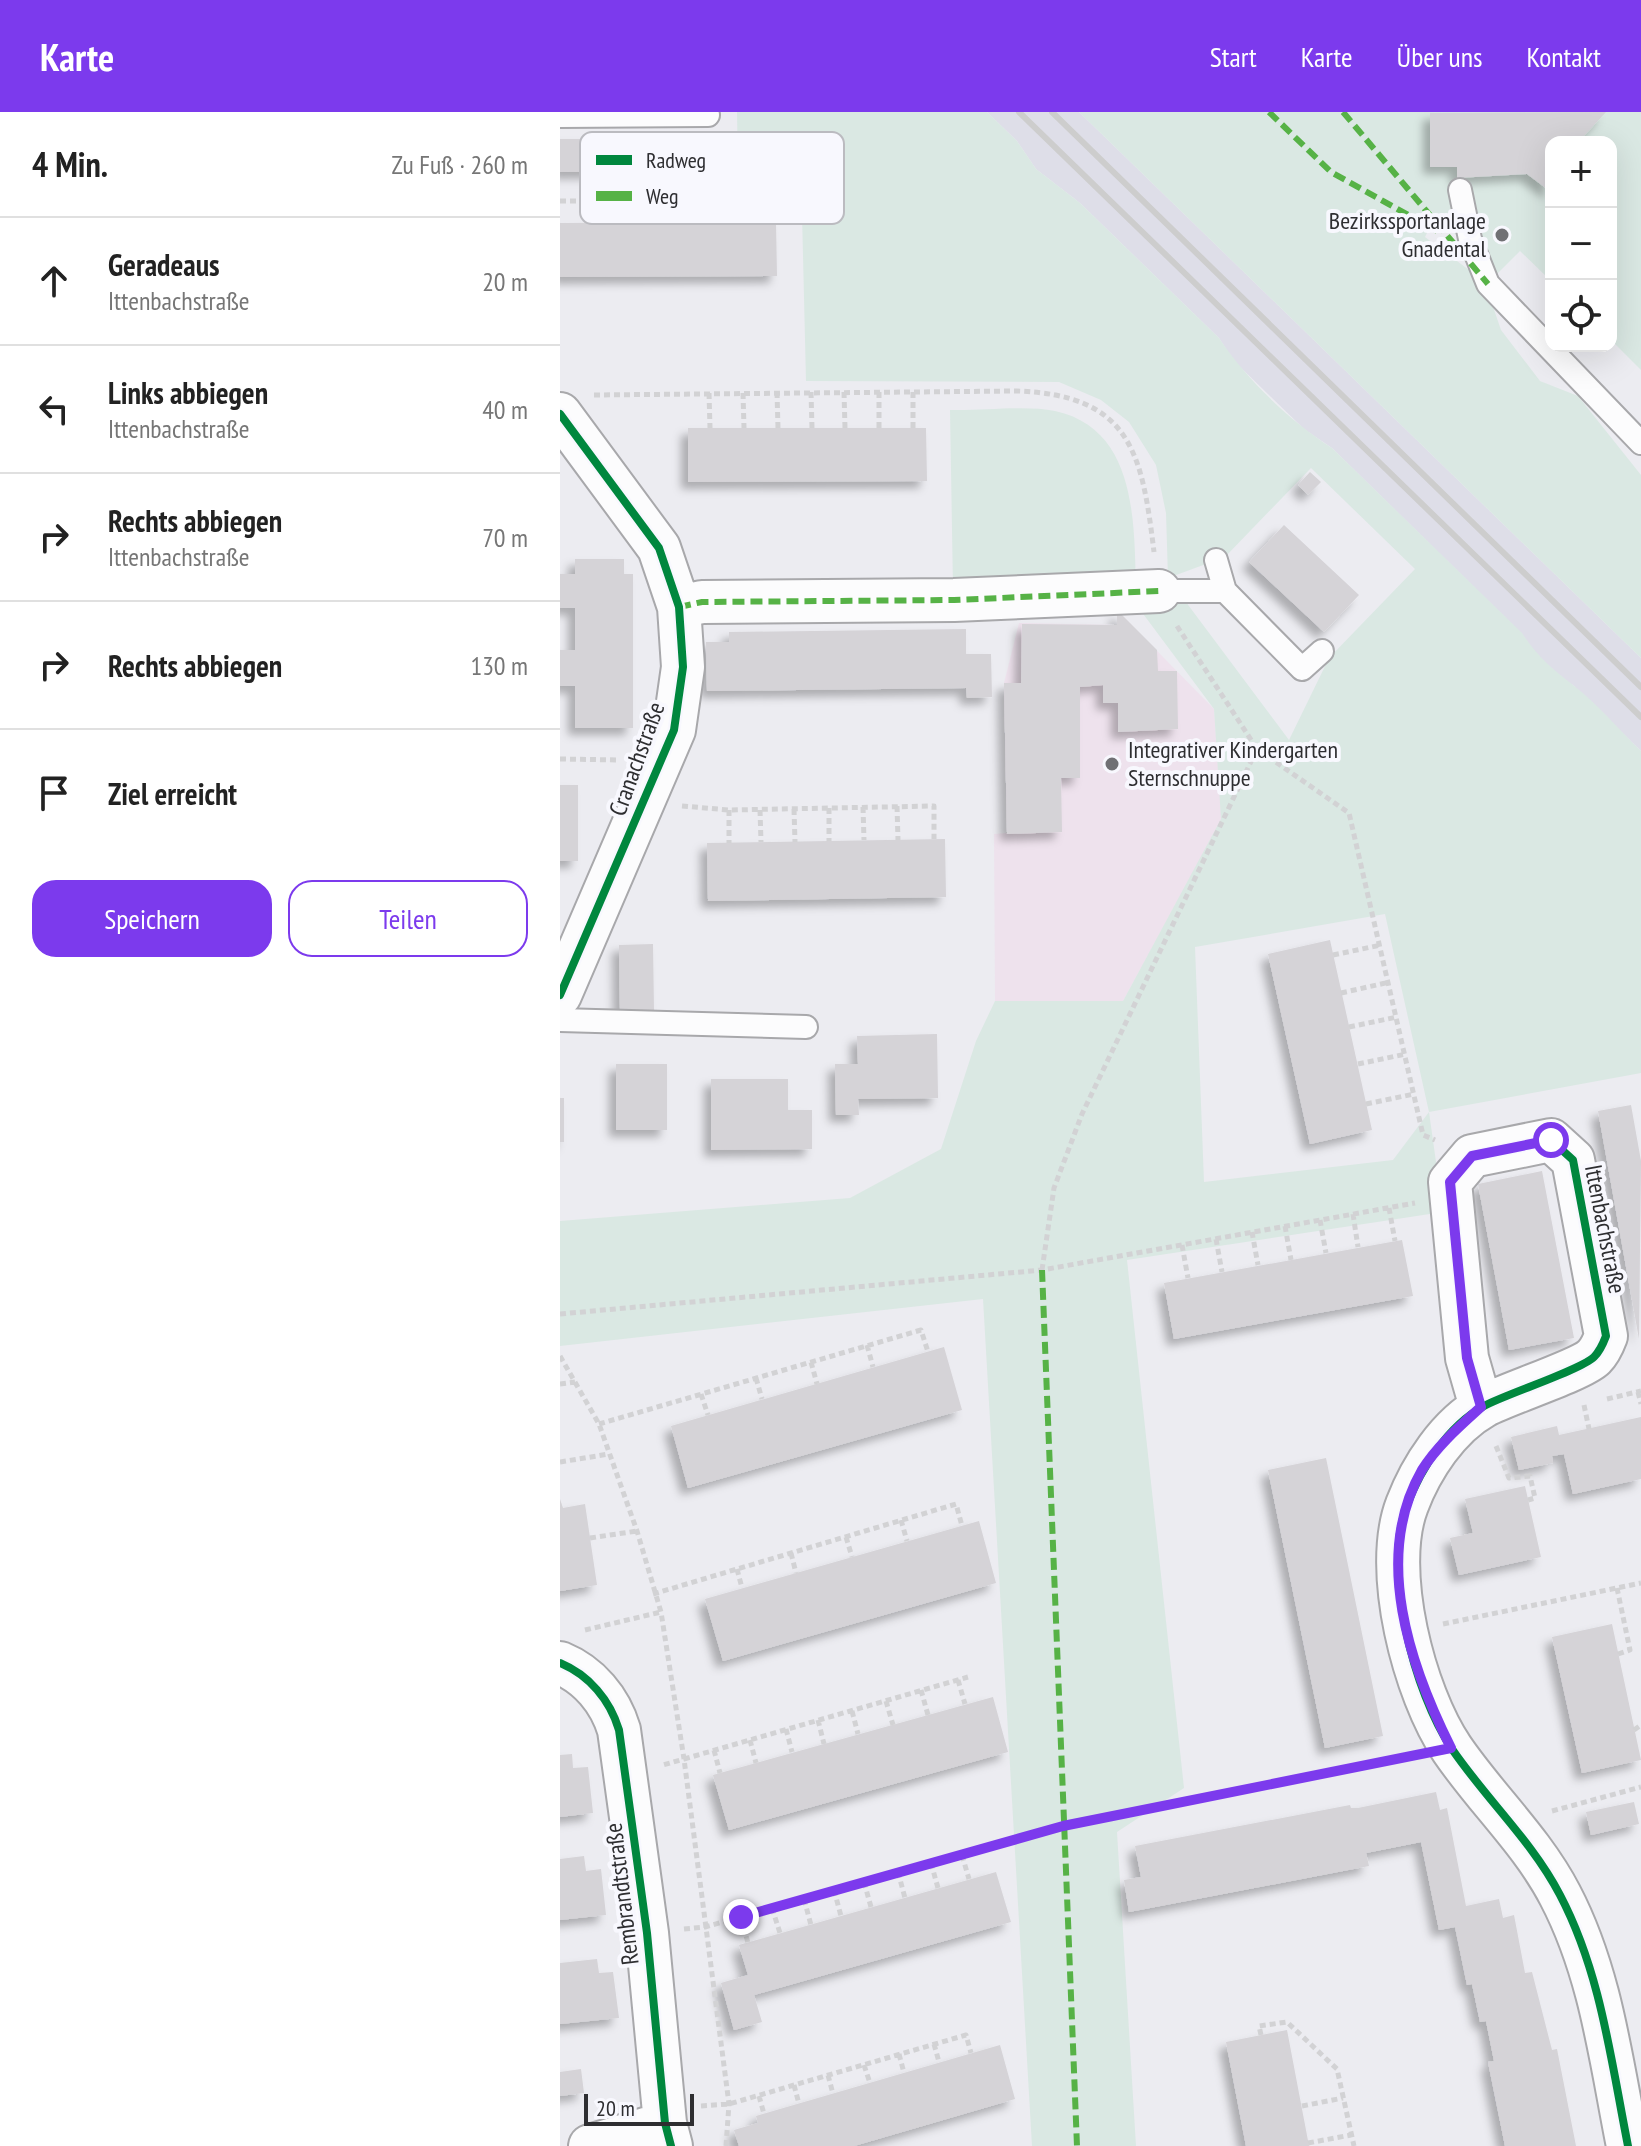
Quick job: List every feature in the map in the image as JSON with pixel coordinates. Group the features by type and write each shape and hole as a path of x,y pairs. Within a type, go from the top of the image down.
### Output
{"street":[{"name":"Cranachstraße","path":"560,995 674,730 680,698 683,631 679,607 659,548 571,405"},
{"path":"679,607 702,602 954,600 1159,591"},
{"name":"Ittenbachstraße","path":"1472,1156 1551,1140 1573,1160 1606,1336 1592,1359 1481,1407 1447,1439 1423,1470 1406,1508 1399,1542 1399,1576 1407,1631 1420,1677 1451,1748 1515,1829 1561,1896 1598,1991 1628,2146"},
{"path":"1472,1156 1450,1182 1467,1358 1481,1407"},
{"name":"Rembrandtstraße","path":"566,1648 581,1674 609,1705 619,1730 628,1775 667,2126"},
{"path":"590,2146 667,2126"}],"lane":[{"path":"560,116 708,115"},
{"path":"1460,190 1470,239 1488,284 1641,443"},
{"path":"1216,560 1225,591 1302,669 1322,651"},
{"path":"1159,591 1225,591"},
{"path":"560,1020 806,1027"}],"path":[{"path":"777,392 778,428"},
{"path":"811,392 812,428"},
{"path":"844,392 845,428"},
{"path":"879,392 879,428"},
{"path":"913,392 913,428"},
{"path":"709,393 710,428"},
{"path":"571,405 709,393 1057,393 1077,398 1107,418 1130,445 1145,484 1159,591 1187,647 1257,749 1349,813 1423,1135 1472,1156"},
{"path":"743,393 744,428"},
{"path":"1042,1270 1054,1188 1082,1114 1257,749"},
{"path":"560,759 628,760 653,783 729,810 934,806 934,839"},
{"path":"897,806 898,840"},
{"path":"863,807 864,840"},
{"path":"829,808 829,841"},
{"path":"794,809 795,842"},
{"path":"729,810 729,843"},
{"path":"760,810 761,842"},
{"path":"1333,955 1381,945"},
{"path":"1341,993 1390,982"},
{"path":"1349,1027 1397,1017"},
{"path":"1358,1064 1406,1054"},
{"path":"1366,1104 1414,1094"},
{"path":"560,1314 1042,1270 1451,1196"},
{"path":"1389,1208 1395,1241"},
{"path":"1353,1214 1358,1247"},
{"path":"1320,1220 1326,1253"},
{"path":"1285,1226 1291,1260"},
{"path":"1252,1232 1258,1265"},
{"path":"1216,1239 1222,1272"},
{"path":"1182,1245 1188,1278"},
{"path":"599,1424 921,1330 928,1352"},
{"path":"867,1345 873,1367"},
{"path":"560,1356 599,1424 637,1531 653,1594 661,1612 684,1759 729,2104 726,2146"},
{"path":"811,1362 817,1384"},
{"path":"756,1378 762,1399"},
{"path":"560,1384 575,1382"},
{"path":"1638,1392 1641,1404"},
{"path":"701,1394 708,1415"},
{"path":"1583,1404 1589,1429"},
{"path":"1481,1407 1509,1478 1530,1476 1535,1498 1528,1500"},
{"path":"560,1462 609,1454"},
{"path":"653,1594 956,1504 962,1526"},
{"path":"901,1520 907,1541"},
{"path":"590,1538 637,1531"},
{"path":"846,1537 852,1557"},
{"path":"791,1553 796,1573"},
{"path":"737,1569 742,1588"},
{"path":"1407,1631 1641,1583"},
{"path":"1617,1588 1630,1650 1618,1654"},
{"path":"566,1648 661,1612"},
{"path":"628,1775 968,1677"},
{"path":"958,1680 965,1704"},
{"path":"921,1690 928,1715"},
{"path":"886,1701 893,1725"},
{"path":"852,1711 858,1734"},
{"path":"818,1720 824,1744"},
{"path":"1634,1730 1641,1725"},
{"path":"786,1729 792,1752"},
{"path":"750,1740 756,1763"},
{"path":"647,1933 705,1927 1063,1826 1451,1748"},
{"path":"714,1750 720,1773"},
{"path":"1515,1829 1554,1810 1641,1787"},
{"path":"962,1855 969,1879"},
{"path":"931,1863 938,1888"},
{"path":"898,1872 905,1898"},
{"path":"864,1882 871,1907"},
{"path":"834,1890 841,1916"},
{"path":"804,1899 811,1925"},
{"path":"772,1908 780,1933"},
{"path":"741,1917 748,1943"},
{"path":"1261,2035 1259,2026 1287,2022 1337,2069 1354,2146"},
{"path":"667,2126 729,2104 966,2035 971,2053"},
{"path":"934,2044 939,2062"},
{"path":"899,2054 904,2073"},
{"path":"864,2065 870,2083"},
{"path":"828,2075 833,2094"},
{"path":"794,2085 799,2104"},
{"path":"759,2096 764,2114"},
{"path":"1302,2106 1343,2098"},
{"path":"1308,2143 1351,2135"}],"shaded area":[{"path":"737,112 987,112 1017,141 1036,169 1080,203 1219,338 1270,399 1332,448 1522,633 1545,662 1591,700 1641,751 1641,1073 1429,1112 1443,1212 1127,1260 1184,1788 1117,1832 1136,2146 1032,2146 983,1299 560,1346 560,1221 850,1198 941,1149 976,1041 995,1001 1123,1001 1221,819 1214,709 1135,603 1168,578 1166,513 1156,465 1129,422 1101,400 1059,382 806,381 802,224 844,224 844,132 737,132","holes":["1311,468 1415,569 1329,658 1289,740 1168,578 1225,557","1385,914 1429,1112 1393,1160 1204,1182 1195,947"]},
{"path":"987,112 1079,112 1641,658 1641,751 1573,685 1536,656 1521,633 1332,448 1304,429 1234,361 1219,338 1080,203 1036,169 1017,141"},
{"path":"1079,112 1641,112 1641,370 1617,346 1617,136 1545,136 1545,275 1520,251 1493,278 1437,213 1425,237 1477,276 1488,292 1501,330 1540,381 1578,396 1641,475 1641,658"},
{"path":"1017,408 1055,411 1082,421 1102,437 1117,458 1126,483 1134,538 1136,591 953,589 950,410"},
{"name":"Integrativer Kindergarten Sternschnuppe","path":"1117,610 1214,709 1222,819 1123,1001 995,1001 994,834 1007,833 1004,683 1019,623 1117,625"}],"building":[{"path":"1606,112 1584,136 1545,136 1545,188 1527,174 1457,178 1457,167 1430,167 1430,113"},
{"path":"560,139 580,139 580,172 560,172"},
{"path":"560,223 776,224 777,276 560,277"},
{"path":"688,428 926,428 927,481 688,482"},
{"path":"1310,472 1321,482 1308,495 1298,485"},
{"path":"1284,525 1359,595 1324,632 1249,562"},
{"path":"575,559 624,559 624,574 633,574 633,728 575,728 575,686 560,686 560,650 575,650 575,608 560,608 560,574 575,574"},
{"path":"1117,610 1157,650 1158,671 1177,671 1178,729 1118,732 1118,703 1103,703 1103,685 1080,687 1080,778 1061,778 1062,832 1007,834 1004,683 1021,683 1022,624 1117,625"},
{"path":"966,629 966,654 991,654 992,697 967,698 966,688 707,691 706,642 729,642 729,632"},
{"path":"560,785 578,785 578,861 560,861"},
{"path":"945,839 946,897 708,901 707,843"},
{"path":"1330,940 1372,1130 1310,1144 1268,954"},
{"path":"653,944 654,1011 620,1012 619,945"},
{"path":"937,1034 938,1098 858,1099 859,1115 836,1115 835,1064 858,1064 857,1036"},
{"path":"616,1064 667,1064 667,1130 616,1130"},
{"path":"711,1079 788,1079 788,1110 812,1110 812,1149 711,1150"},
{"path":"560,1098 564,1098 564,1142 560,1142"},
{"path":"1631,1105 1641,1161 1639,1339 1598,1111"},
{"path":"1542,1171 1574,1338 1509,1350 1478,1184"},
{"path":"1402,1240 1413,1296 1174,1339 1164,1283"},
{"path":"944,1347 962,1410 688,1488 671,1426"},
{"path":"1641,1417 1641,1479 1573,1494 1564,1454 1552,1456 1553,1463 1519,1470 1511,1437 1557,1426 1559,1435"},
{"path":"1326,1458 1383,1736 1325,1748 1268,1470"},
{"path":"1525,1486 1541,1557 1459,1575 1450,1538 1473,1533 1465,1499"},
{"path":"560,1499 563,1508 585,1504 597,1585 560,1591"},
{"path":"979,1521 996,1583 723,1661 705,1599"},
{"path":"1612,1624 1641,1760 1582,1773 1552,1637"},
{"path":"993,1697 1008,1752 729,1830 713,1775"},
{"path":"572,1754 573,1768 588,1767 593,1813 560,1817 560,1755"},
{"path":"1436,1792 1440,1810 1447,1808 1466,1906 1499,1899 1503,1918 1514,1915 1525,1973 1532,1972 1552,2050 1557,2049 1576,2146 1505,2146 1488,2062 1494,2061 1486,2021 1480,2022 1472,1984 1467,1985 1455,1927 1439,1930 1421,1842 1366,1853 1369,1866 1129,1912 1124,1880 1141,1877 1135,1846"},
{"path":"1634,1802 1639,1824 1591,1835 1586,1812"},
{"path":"584,1856 586,1871 601,1869 606,1915 560,1920 560,1859"},
{"path":"996,1872 1011,1922 754,1995 762,2022 734,2030 721,1983 748,1975 739,1945"},
{"path":"597,1959 599,1973 613,1972 619,2018 560,2024 560,1963"},
{"path":"1287,2030 1309,2146 1246,2146 1226,2042"},
{"path":"1000,2045 1015,2099 854,2146 739,2146 734,2130 758,2123 756,2116"},
{"path":"581,2069 584,2093 560,2096 560,2072"}],"railway":[{"path":"1019,112 1641,717"},
{"path":"1052,112 1641,687"}],"marked path":[{"path":"1269,112 1331,172 1437,231"},
{"path":"1343,112 1488,284"},
{"path":"679,607 702,602 954,600 1159,591"},
{"path":"1042,1270 1077,2146"}],"cycle path":[{"path":"560,414 659,548 679,607 683,667 674,730 560,995"},
{"path":"1481,1407 1467,1358 1450,1182 1472,1156 1551,1140 1573,1160 1606,1336 1594,1357 1484,1406 1471,1414 1437,1449 1413,1491 1400,1532 1400,1596 1414,1664 1438,1725 1465,1767 1549,1875 1574,1925 1586,1955 1603,2018 1628,2146"},
{"path":"560,1663 580,1674 597,1690 619,1730 647,1933 665,2123 671,2146"}],"place":[{"name":"Bezirkssportanlage Gnadental","path":"1502,235"},
{"name":"Integrativer Kindergarten Sternschnuppe","path":"1112,764"}],"route":[{"path":"741,1917 1063,1826 1451,1748 1420,1677 1407,1631 1399,1576 1399,1542 1406,1508 1423,1470 1447,1439 1481,1407 1467,1358 1450,1182 1472,1156 1551,1140"}]}
